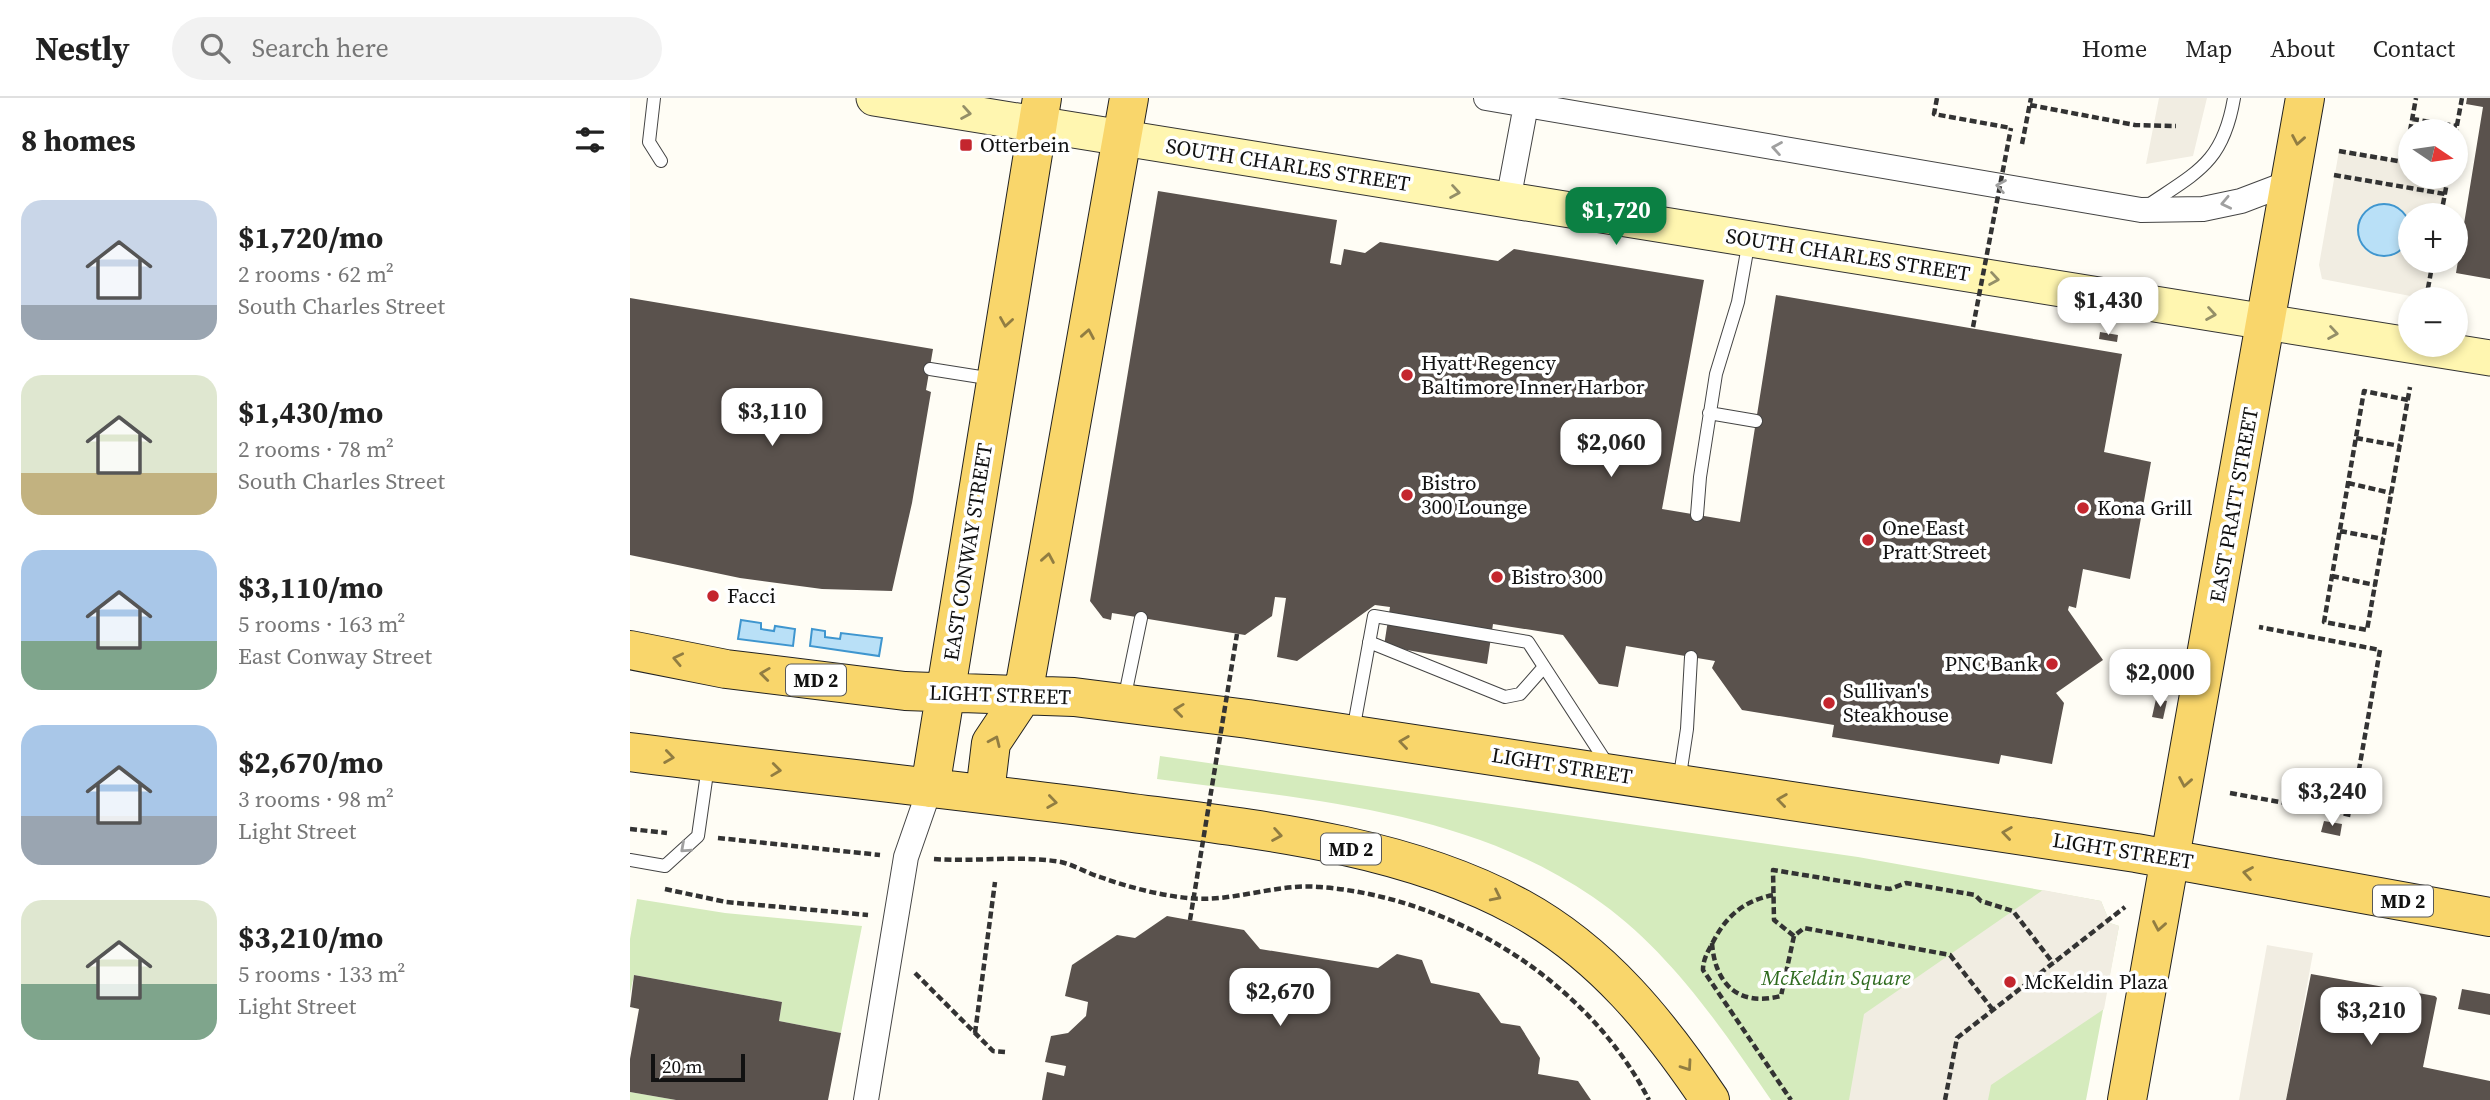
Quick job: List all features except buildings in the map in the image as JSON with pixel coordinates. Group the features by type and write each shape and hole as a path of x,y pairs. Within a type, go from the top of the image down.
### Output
{"main road":[{"name":"SOUTH CHARLES STREET","path":"874,98 1040,112 1122,139 2490,358"},
{"path":"985,793 991,743 1023,695 1129,98"},
{"name":"EAST PRATT STREET","path":"2127,1100 2172,859 2305,98"},
{"name":"EAST CONWAY STREET","path":"930,788 1040,112"},
{"name":"LIGHT STREET","path":"630,650 726,669 905,691 1074,697 1353,735 2172,859 2490,917"},
{"name":"MD 2","path":"630,752 985,793 1286,836 1407,862 1485,891 1553,928 1594,959 1663,1033 1710,1100"}],"street":[{"path":"1486,98 1525,100 2141,210 2203,209 2241,201 2291,182"},
{"path":"1508,201 1525,100"},
{"name":"EAST CONWAY STREET","path":"866,1100 897,918 896,856 930,788"}],"lane":[{"path":"654,98 649,142 661,161"},
{"path":"2141,210 2208,164 2230,125 2234,98"},
{"path":"1698,515 1716,374 1738,302 1749,239"},
{"path":"930,369 996,380"},
{"path":"1709,413 1756,421"},
{"path":"1353,735 1374,617 1528,642 1614,774"},
{"path":"1124,703 1141,618"},
{"path":"1369,642 1505,697 1520,694 1543,668"},
{"path":"1679,784 1687,729 1691,657"},
{"path":"630,860 665,866 698,836 709,762"}],"path":[{"path":"1937,98 1934,114 2011,128 1973,327"},
{"path":"2022,144 2031,98"},
{"path":"2412,119 2416,98"},
{"path":"2458,119 2462,98"},
{"path":"2030,105 2135,125 2176,126"},
{"path":"2339,151 2398,161"},
{"path":"2334,175 2445,194"},
{"path":"2443,203 2446,189"},
{"path":"2408,400 2364,391 2324,622 2367,630 2400,446 2408,400 2410,387"},
{"path":"2356,438 2400,446"},
{"path":"2348,484 2391,493"},
{"path":"2340,531 2383,538"},
{"path":"2332,576 2375,585"},
{"path":"2231,793 2351,815 2380,650 2259,627"},
{"path":"1190,920 1237,634"},
{"path":"630,829 659,833"},
{"path":"726,838 896,856 977,862 1031,859 1063,863 1139,890 1190,898 1225,898 1317,886 1350,891 1443,916 1504,950 1575,1002 1632,1070 1649,1100"},
{"path":"1794,936 1774,920 1773,870 1782,869 1890,888 1906,883 1975,895 1981,901 2013,911 2053,963"},
{"path":"975,1033 995,882"},
{"path":"654,887 726,902 897,918"},
{"path":"1773,895 1758,898 1733,912 1720,926 1703,963 1707,979 1791,1100"},
{"path":"1945,1100 1957,1038 2125,907"},
{"path":"1712,943 1714,962 1728,987 1740,995 1768,1000 1781,996 1794,936 1804,928 1950,955 1993,1010"},
{"path":"892,951 993,1051 1005,1052"}],"green space":[{"name":"McKeldin Square","path":"1160,756 1858,857 2101,901 2110,923 2119,926 2086,1100 1771,1100 1712,1017 1669,964 1620,917 1593,897 1543,868 1492,844 1383,813 1327,802 1157,779"},
{"path":"637,899 725,913 862,926 841,1033 779,1021 782,1002 634,975 630,994 630,939"},
{"path":"630,1092 676,1100 630,1100"}],"shaded area":[{"path":"2159,98 2207,98 2193,156 2146,164"},
{"path":"2339,151 2398,160 2398,189 2446,189 2443,203 2398,203 2398,273 2431,273 2428,287 2398,287 2398,294 2322,279 2319,265"},
{"name":"McKeldin Plaza","path":"2043,890 2101,901 2110,923 2119,926 2104,1009 1991,1085 1988,1100 1849,1100 1864,1014"},
{"path":"2267,945 2313,953 2286,1100 2239,1100"}],"water":[{"path":"2374,206 2398,208 2398,252 2384,256 2374,254 2365,249 2360,240 2360,220 2365,211"},
{"path":"741,620 761,623 761,629 774,631 775,626 795,629 793,646 738,639"},
{"path":"812,629 825,631 825,637 840,639 841,633 882,638 879,656 810,646"}],"place":[{"name":"Otterbein","path":"966,145"},
{"name":"Hyatt Regency Baltimore Inner Harbor","path":"1407,375"},
{"name":"Bistro 300 Lounge","path":"1407,495"},
{"name":"Kona Grill","path":"2083,508"},
{"name":"One East Pratt Street","path":"1868,540"},
{"name":"Bistro 300","path":"1497,577"},
{"name":"Facci","path":"713,596"},
{"name":"PNC Bank","path":"2052,664"},
{"name":"Sullivan's Steakhouse","path":"1829,703"},
{"name":"McKeldin Plaza","path":"2010,982"}]}
